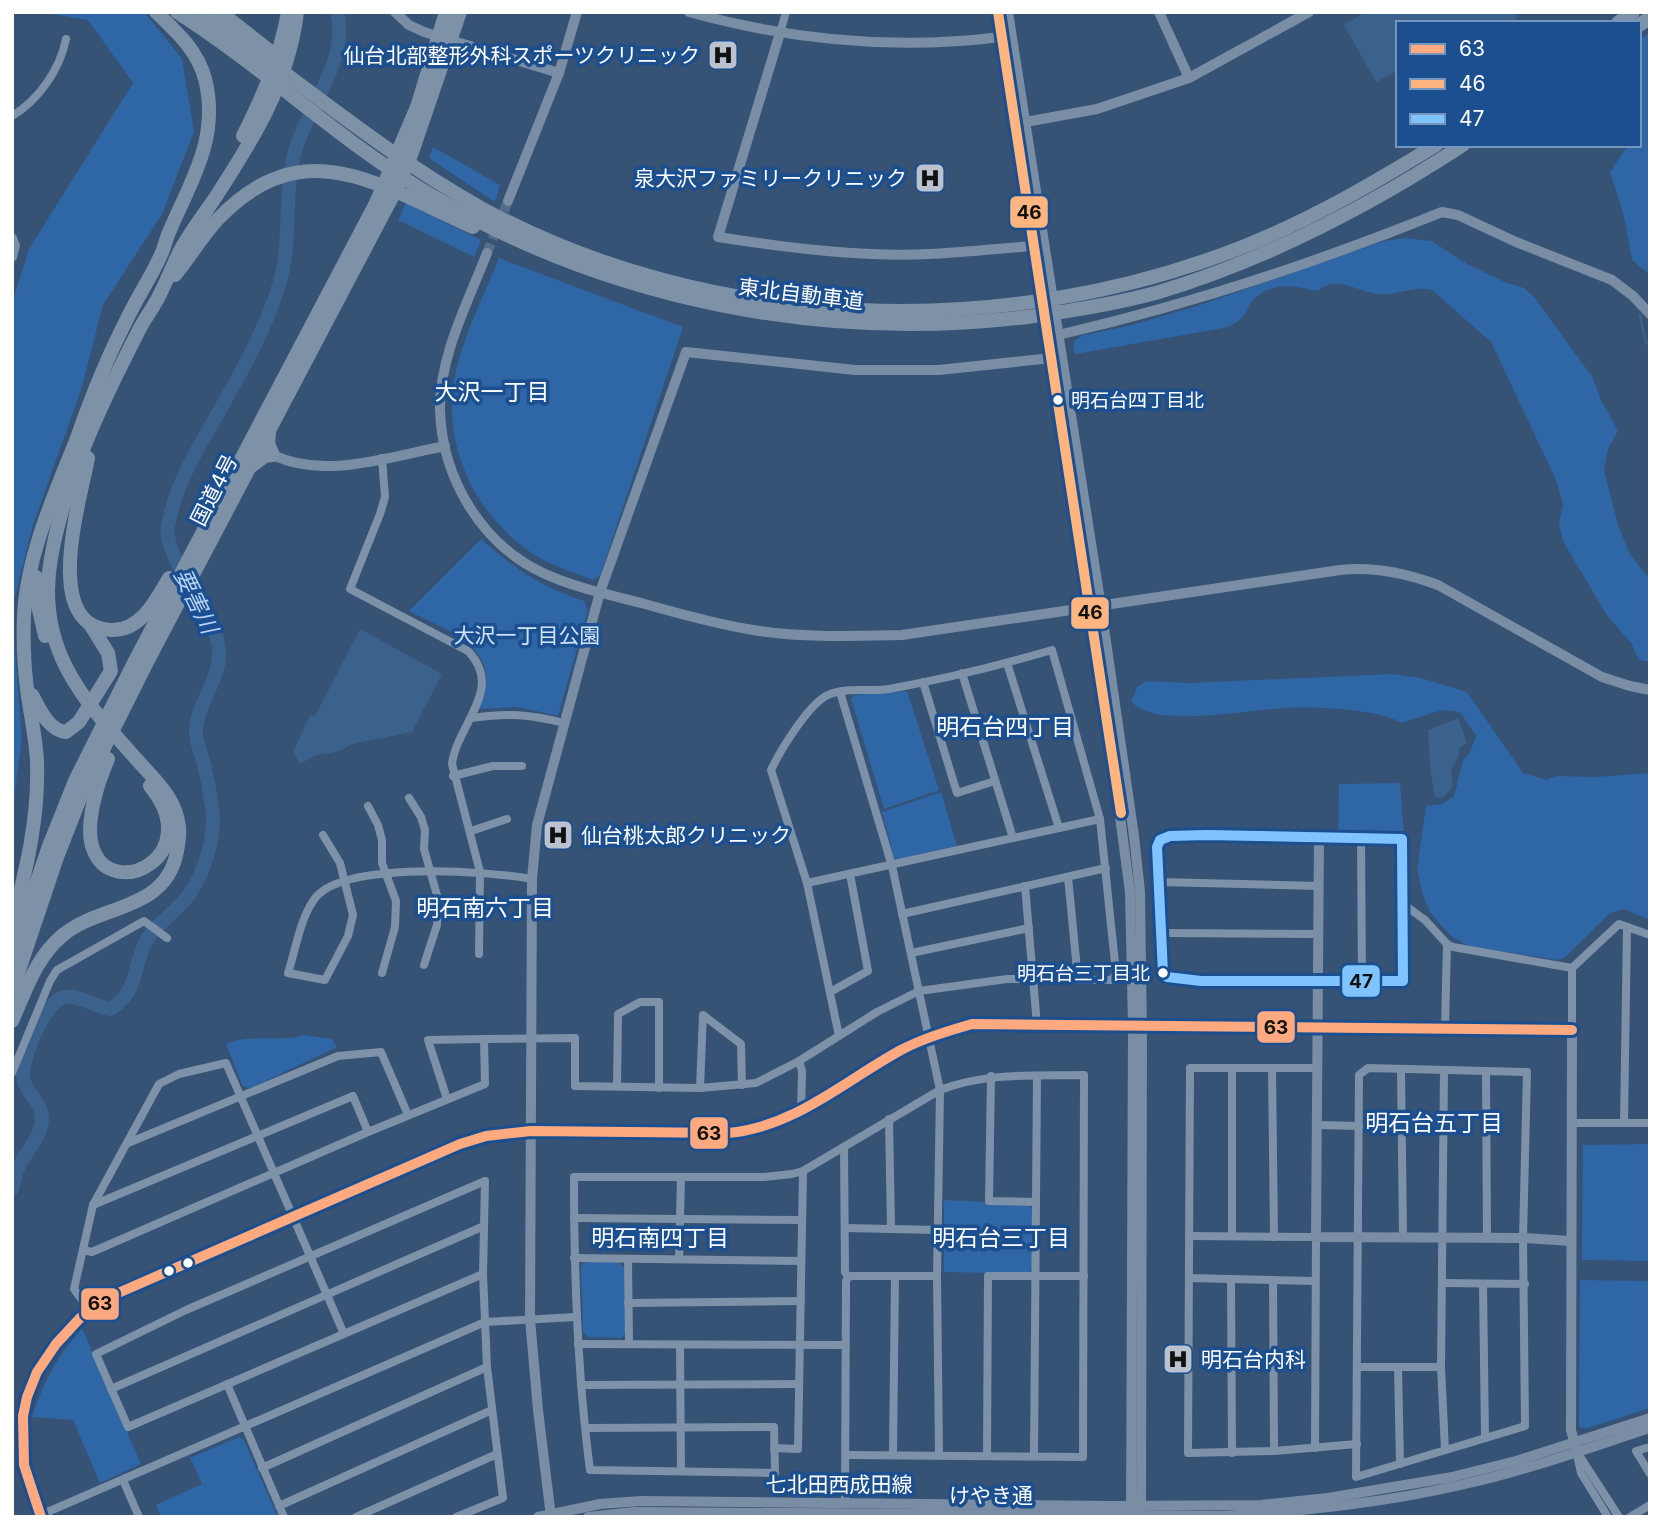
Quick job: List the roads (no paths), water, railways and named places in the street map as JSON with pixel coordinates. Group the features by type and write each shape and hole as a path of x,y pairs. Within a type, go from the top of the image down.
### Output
{"highway":[{"path":"12,924 37,803 37,759 27,686 24,612 30,573 46,519 108,360 193,183 208,129 209,106 205,79 198,61 187,43 156,12"},
{"name":"東北自動車道","path":"177,12 266,61 375,158 430,194 533,246 615,278 701,302 800,318 885,325 975,324 1070,312 1157,292 1292,242 1387,193 1460,147"},
{"name":"東北自動車道","path":"200,12 383,147 430,194 484,209 597,258 684,284 736,296 802,305 852,309 939,310 995,306 1068,297 1153,277 1284,230 1330,207 1433,147"},
{"path":"220,12 266,61"},
{"path":"162,252 178,237 239,143 267,89 288,12"},
{"path":"83,704 60,656 50,622 48,601 51,560 59,523 95,422 140,329 181,250 244,154 268,109 289,57 297,12"},
{"name":"国道4号","path":"190,560 247,471 391,199 410,158 445,38 446,12"},
{"name":"国道4号","path":"12,955 49,846 75,781 376,203 445,38 460,12"},
{"path":"160,294 217,220 243,196 276,177 323,170 430,194"},
{"path":"27,686 53,727 66,732 74,727 111,671 108,653 79,610 69,584 75,529 95,422"},
{"path":"247,471 265,456 273,455 268,444 270,428"},
{"path":"46,519 36,577 41,625 53,659 83,704 126,754 160,800 167,822 168,835 156,861 138,870 127,871 110,867 97,856 92,847 92,816 102,773 148,660"},
{"path":"89,623 112,630 136,623 154,602 179,580 190,560"},
{"name":"国道4号","path":"12,991 57,857 85,786 148,660 179,580"},
{"path":"12,1021 36,968 50,947 74,927 146,897 159,887 174,862 179,835 174,807 164,789 126,754"}],"street":[{"path":"395,12 409,25 559,73"},
{"path":"508,201 559,73 577,12"},
{"path":"689,12 727,17 780,33 902,43 958,42 1001,37"},
{"path":"786,12 718,237 787,248 875,254 934,254 1033,246"},
{"path":"998,12 1033,246 1046,284"},
{"path":"1008,12 1095,608 1130,892 1138,1026 1136,1512"},
{"path":"1159,12 1189,78"},
{"path":"1014,124 1097,109 1189,78 1309,12"},
{"path":"12,116 24,109 50,79 63,54 66,38"},
{"path":"1054,331 1137,317 1318,259 1442,212 1458,215 1516,242 1612,280 1650,314"},
{"path":"12,238 15,246 12,257"},
{"path":"487,253 447,363 440,410 445,446 463,496 472,512 496,540 543,573 600,592 697,618 754,630 831,636 902,635 1340,569 1368,568 1414,576 1459,595 1602,677 1650,690"},
{"path":"1054,331 1052,358 1095,608"},
{"path":"551,1515 530,1319 532,879 537,825 600,592 686,352 855,370 939,370 1052,358"},
{"path":"273,455 306,464 333,466 445,446"},
{"path":"382,458 385,497 350,589 468,651 477,660 484,680 471,718 455,748 452,764 480,872 478,954"},
{"path":"447,1099 428,1040 575,1038 575,1086 700,1088 742,1085 765,1079 799,1060 839,1036 877,1012 919,991 1007,979 1112,980 1116,973 1100,819 1052,650 923,682 830,694 816,703 776,758 771,770 807,883 839,1036"},
{"path":"1007,663 1059,828"},
{"path":"962,673 1013,838"},
{"path":"923,682 957,793 995,781"},
{"path":"839,692 892,866 940,1090 937,1230 939,1455"},
{"path":"471,718 503,714 529,715 564,723"},
{"path":"453,776 493,766 522,766"},
{"path":"409,798 421,817 425,830 425,849 438,899 437,925 424,965"},
{"path":"368,806 378,825 382,840 382,863 396,901 395,927 382,973"},
{"path":"471,831 507,819"},
{"path":"807,883 1100,819"},
{"path":"323,835 334,851 344,880 354,915 348,936 325,980 288,973 305,918 316,898 328,887 344,880 430,871 480,872 532,879"},
{"path":"1170,836 1361,839 1402,839 1403,981 1170,979 1163,973 1157,847 1160,840 1170,836"},
{"path":"1315,1448 1319,839"},
{"path":"1361,839 1362,982"},
{"path":"902,914 1106,868"},
{"path":"830,992 868,971 849,874"},
{"path":"1068,877 1078,980"},
{"path":"1159,883 1318,886"},
{"path":"1025,886 1037,1026"},
{"path":"1403,904 1425,920 1447,944 1572,968"},
{"path":"12,1073 57,970 144,921 164,936"},
{"path":"1608,1517 1581,1473 1571,1430 1572,968 1619,924 1650,935"},
{"path":"1624,1123 1627,927"},
{"path":"911,953 1029,928"},
{"path":"1161,933 1318,934"},
{"path":"1445,1028 1447,944"},
{"path":"617,1086 618,1014 640,1002 659,1002 659,1088"},
{"path":"700,1088 703,1015 741,1044 742,1085"},
{"path":"576,1317 485,1322 39,1516 24,1465 23,1416 27,1397 37,1372 56,1344 89,1310 121,1292 460,1144 486,1136 531,1131 728,1133 756,1130 801,1112 902,1049 929,1037 972,1024 1572,1030"},
{"path":"83,1250 92,1252 485,1084 484,1039"},
{"path":"128,1143 338,1056 381,1052 408,1115"},
{"path":"799,1060 802,1071 801,1112"},
{"path":"89,1310 74,1289 93,1205 159,1084 179,1074 226,1063 344,1334"},
{"path":"1317,1068 1189,1068 1188,1453 1274,1451 1357,1444"},
{"path":"1232,1236 1233,1068"},
{"path":"1272,1068 1274,1237"},
{"path":"1368,1068 1401,1069 1527,1072 1523,1238 1525,1426 1356,1477 1359,1075 1368,1068"},
{"path":"1401,1069 1403,1238"},
{"path":"1444,1070 1441,1367 1445,1451"},
{"path":"1486,1071 1487,1238"},
{"path":"584,1428 774,1427 775,1473 590,1470 584,1428 576,1317 574,1177 764,1177 792,1174 803,1171 940,1090 964,1081 991,1076 1084,1075 1083,1457 846,1455"},
{"path":"991,1076 989,1201 1036,1202"},
{"path":"1034,1456 1037,1076"},
{"path":"93,1205 353,1096 368,1132"},
{"path":"889,1119 891,1229"},
{"path":"1572,1123 1650,1123"},
{"path":"1317,1125 1359,1126"},
{"path":"844,1147 845,1272 848,1277"},
{"path":"774,1448 798,1449 803,1171"},
{"path":"679,1259 681,1177"},
{"path":"457,1517 503,1498 487,1367 483,1274 485,1181 186,1310 96,1353 128,1427 483,1274"},
{"path":"574,1218 802,1220"},
{"path":"111,1389 484,1226"},
{"path":"846,1228 937,1230"},
{"path":"1189,1236 1523,1238 1571,1241"},
{"path":"574,1258 801,1261"},
{"path":"628,1259 629,1344"},
{"path":"848,1277 937,1276"},
{"path":"987,1455 988,1276 1084,1276"},
{"path":"588,1517 634,1512 845,1511 845,1345 848,1277"},
{"path":"893,1454 895,1277"},
{"path":"1189,1278 1315,1281"},
{"path":"1231,1279 1233,1453"},
{"path":"1273,1280 1274,1451"},
{"path":"1442,1283 1525,1284"},
{"path":"1483,1284 1485,1437"},
{"path":"628,1303 801,1301"},
{"path":"578,1344 845,1345"},
{"path":"680,1345 681,1471"},
{"path":"262,1468 487,1367"},
{"path":"1357,1367 1441,1367"},
{"path":"1398,1367 1400,1464"},
{"path":"227,1384 284,1517"},
{"path":"581,1385 799,1384"},
{"path":"279,1506 492,1410"},
{"path":"1575,1447 1650,1418"},
{"path":"1575,1447 1650,1428"},
{"path":"1575,1447 1619,1517"},
{"name":"七北田西成田線","path":"538,1517 600,1504 641,1501 845,1511 1136,1512 1261,1505 1328,1498 1452,1477 1575,1447"},
{"path":"1650,1447 1636,1451 1650,1474"},
{"path":"356,1517 497,1454"},
{"path":"123,1480 139,1517"},
{"path":"1630,1517 1650,1505"}],"waterway":[{"name":"要害川","path":"12,1189 18,1168 41,1126 42,1114 26,1086 23,1073 29,1048 41,1021 49,1009 64,997 75,997 110,1009 126,995 147,939 189,895 202,872 210,846 212,808 196,729 201,709 217,671 219,651 209,620 174,555 168,527 182,480 253,348 279,285 286,250 292,162 338,47 337,12"},
{"path":"1640,315 1645,340 1650,347"},
{"path":"1650,449 1650,456"}],"tunnel":[{"path":"487,253 508,201"}],"place":[{"name":"仙台北部整形外科スポーツクリニック","path":"723,55"},
{"name":"泉大沢ファミリークリニック","path":"930,178"},
{"name":"明石台四丁目北","path":"1058,400"},
{"name":"仙台桃太郎クリニック","path":"558,835"},
{"name":"明石台三丁目北","path":"1163,973"},
{"name":"明石台内科","path":"1178,1359"}],"district":[{"name":"大沢一丁目","path":"492,392"},
{"name":"明石台四丁目","path":"1005,727"},
{"name":"明石南六丁目","path":"485,908"},
{"name":"明石台五丁目","path":"1434,1123"},
{"name":"明石南四丁目","path":"660,1238"},
{"name":"明石台三丁目","path":"1001,1238"}],"park label":[{"name":"大沢一丁目公園","path":"527,635"}]}
